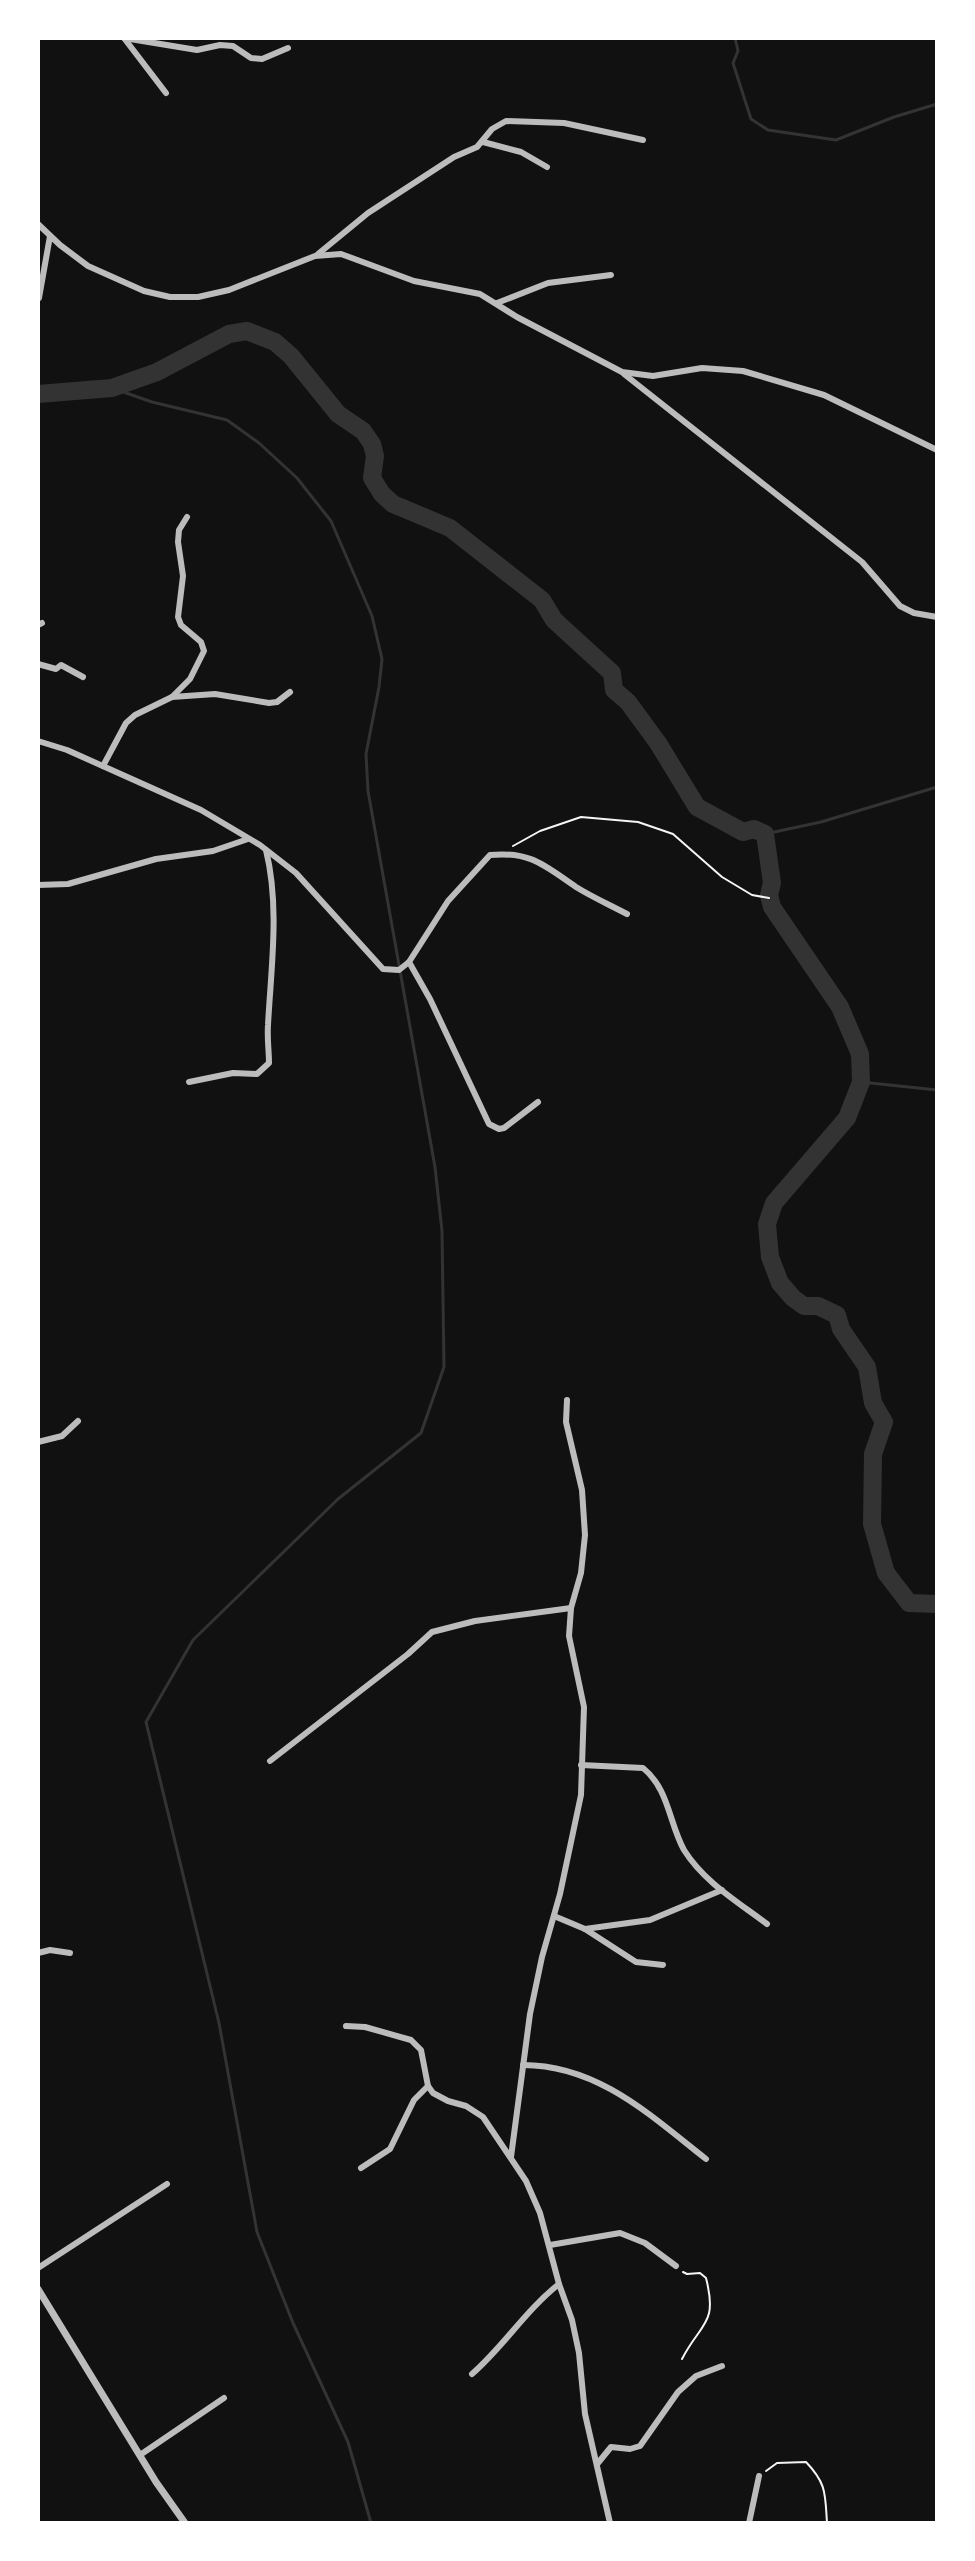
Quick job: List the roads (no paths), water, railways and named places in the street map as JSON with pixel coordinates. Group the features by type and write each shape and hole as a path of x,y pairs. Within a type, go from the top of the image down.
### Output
{"street":[{"path":"124,38 197,50 226,44 251,58 262,59 288,48"},
{"path":"124,38 166,93"},
{"path":"315,256 368,213 454,157 483,142 492,129 506,121 564,123 643,140"},
{"path":"483,142 521,152 547,167"},
{"path":"38,224 88,266 144,291 170,297 198,297 229,290 315,256 341,254 414,281 480,294 622,372 862,562 900,606 914,613 937,617"},
{"path":"39,298 50,236"},
{"path":"497,303 548,283 611,275"},
{"path":"622,372 653,376 702,368 743,371 824,395 937,450"},
{"path":"103,766 126,723 135,715 172,697 190,679 204,651 201,642 181,625 178,617 183,576 179,530 187,517"},
{"path":"38,664 56,669 61,665 83,677"},
{"path":"172,697 215,694 269,703 277,702 290,692"},
{"path":"38,741 201,810 266,850 296,873 383,969 399,970 409,962 448,901 490,855 516,855 541,862 576,887 627,914"},
{"path":"38,885 68,884 156,859 203,853 248,839"},
{"path":"189,1082 225,1074 257,1074 269,1063 273,919 271,869 266,850"},
{"path":"409,962 430,999 489,1124 499,1129 510,1125 538,1102"},
{"path":"511,2157 530,2014 581,1795 584,1707 569,1636 571,1608 581,1573 585,1535 582,1490 566,1422 567,1400"},
{"path":"38,1442 62,1436 78,1421"},
{"path":"270,1761 432,1632 454,1624 488,1618 571,1608"},
{"path":"581,1765 634,1766 651,1774 670,1809 684,1849 703,1874 767,1924"},
{"path":"585,1929 650,1920 722,1890"},
{"path":"554,1916 585,1929 636,1962 663,1965"},
{"path":"38,1953 50,1950 70,1953"},
{"path":"346,2026 365,2027 411,2040 421,2050 428,2086 437,2097 466,2106 483,2117 526,2181 550,2245 572,2320 579,2353 585,2414 610,2523"},
{"path":"523,2065 562,2069 610,2087 706,2159"},
{"path":"361,2168 390,2149 414,2100 428,2086"},
{"path":"38,2268 167,2184"},
{"path":"550,2245 620,2233 645,2243 676,2266"},
{"path":"472,2374 502,2346 536,2302 559,2284"},
{"path":"38,2289 185,2523"},
{"path":"598,2463 611,2447 630,2449 640,2446 678,2392 696,2376 722,2366"},
{"path":"140,2455 224,2398"},
{"path":"749,2523 759,2476"}],"waterway":[{"path":"735,38 738,51 733,63 751,119 768,130 836,140 937,104"},
{"path":"38,394 112,388 157,372 229,334 247,331 275,342 291,356 338,414 363,431 372,444 375,456 372,478 382,494 393,504 450,528 542,600 554,620 612,673 614,690 628,702 658,743 697,807 743,832 754,829 765,834 772,907 840,1007 860,1054 861,1082 847,1118 774,1203 767,1224 770,1257 780,1283 793,1298 804,1306 818,1306 837,1315 841,1329 867,1367 873,1403 884,1422 873,1454 872,1524 886,1573 909,1603 937,1604"},
{"path":"112,388 152,402 227,420 259,443 297,478 331,521 372,616 382,659 366,754 368,791 435,1167 442,1231 444,1367 421,1433 338,1499 193,1640 146,1722 219,2023 257,2232 293,2323 348,2442 371,2523"},
{"path":"765,834 821,822 937,787"},
{"path":"861,1082 937,1090"}]}
